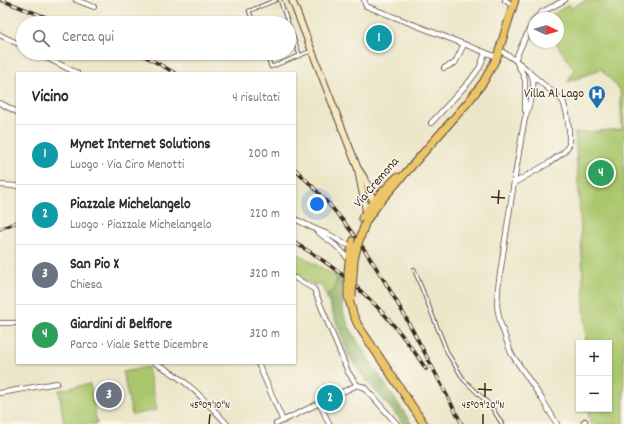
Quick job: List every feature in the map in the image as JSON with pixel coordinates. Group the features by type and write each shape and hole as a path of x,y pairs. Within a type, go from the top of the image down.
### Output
{"main road":[{"path":"292,0 358,169 364,177 376,204"},
{"name":"Via Cremona","path":"364,220 416,157 430,145 477,92 488,76 497,57 514,3"},
{"path":"358,169 366,211"},
{"name":"Via Cremona","path":"351,274 349,260 366,211 376,204 380,195 389,188"},
{"name":"Via Cremona","path":"355,244 350,296 353,314 363,334 424,424"}],"street":[{"path":"78,0 94,7"},
{"path":"364,0 366,6 497,57"},
{"path":"505,0 514,3"},
{"path":"542,12 565,0"},
{"path":"515,60 528,32"},
{"path":"0,35 16,43"},
{"path":"444,68 455,64 464,44"},
{"path":"499,50 528,70 535,78 563,101 567,114 569,130 569,145 564,152 549,163 514,183"},
{"path":"431,123 469,82 480,67 485,53"},
{"path":"51,60 75,72"},
{"path":"515,60 525,80 525,117"},
{"path":"528,70 532,76 533,90 525,117 498,288 497,306 500,322 511,353 557,424"},
{"path":"0,103 16,111"},
{"path":"0,185 16,186"},
{"path":"296,220 330,235 343,243 355,244"},
{"path":"313,228 339,247 349,260"},
{"path":"296,279 314,289 348,372 356,385"},
{"path":"0,323 16,323"},
{"path":"157,364 170,371 192,388 227,424"},
{"path":"258,364 282,421"},
{"path":"0,393 57,383"},
{"path":"276,424 320,404 356,385 364,387 397,424"},
{"path":"320,404 329,424"}],"lane":[{"path":"251,16 249,11 276,0"},
{"path":"280,0 286,16"},
{"path":"296,44 300,56"},
{"path":"296,58 312,51"},
{"path":"268,60 271,67 289,60"},
{"path":"414,269 448,354 464,380 491,406 502,424"}],"green space":[{"path":"587,0 624,0 624,424 590,424 588,412 612,412 612,340 586,340 575,133 622,129 620,90 601,69 568,82 574,69 559,48 564,48 564,12 557,12 569,4 571,8"},
{"path":"296,253 337,277 335,289 326,295 320,283 314,285 296,276"},
{"path":"337,277 342,280 344,314 349,326 364,352 412,424 404,424 367,381 349,357 326,295 335,289"},
{"path":"148,367 157,410 132,415 123,372"},
{"path":"90,384 97,424 64,424 59,390"}],"railway":[{"path":"1,0 43,16"},
{"path":"152,60 173,72"},
{"path":"296,170 336,212 372,261 412,330 462,424"},
{"path":"0,229 16,222"},
{"path":"296,244 334,268 368,298 399,331 426,369"}],"place":[{"name":"Mynet Internet Solutions","path":"379,38"},
{"name":"Villa Al Lago","path":"597,109"},
{"name":"Giardini di Belfiore","path":"601,173"},
{"name":"San Pio X","path":"109,395"},
{"name":"Piazzale Michelangelo","path":"330,398"}]}
